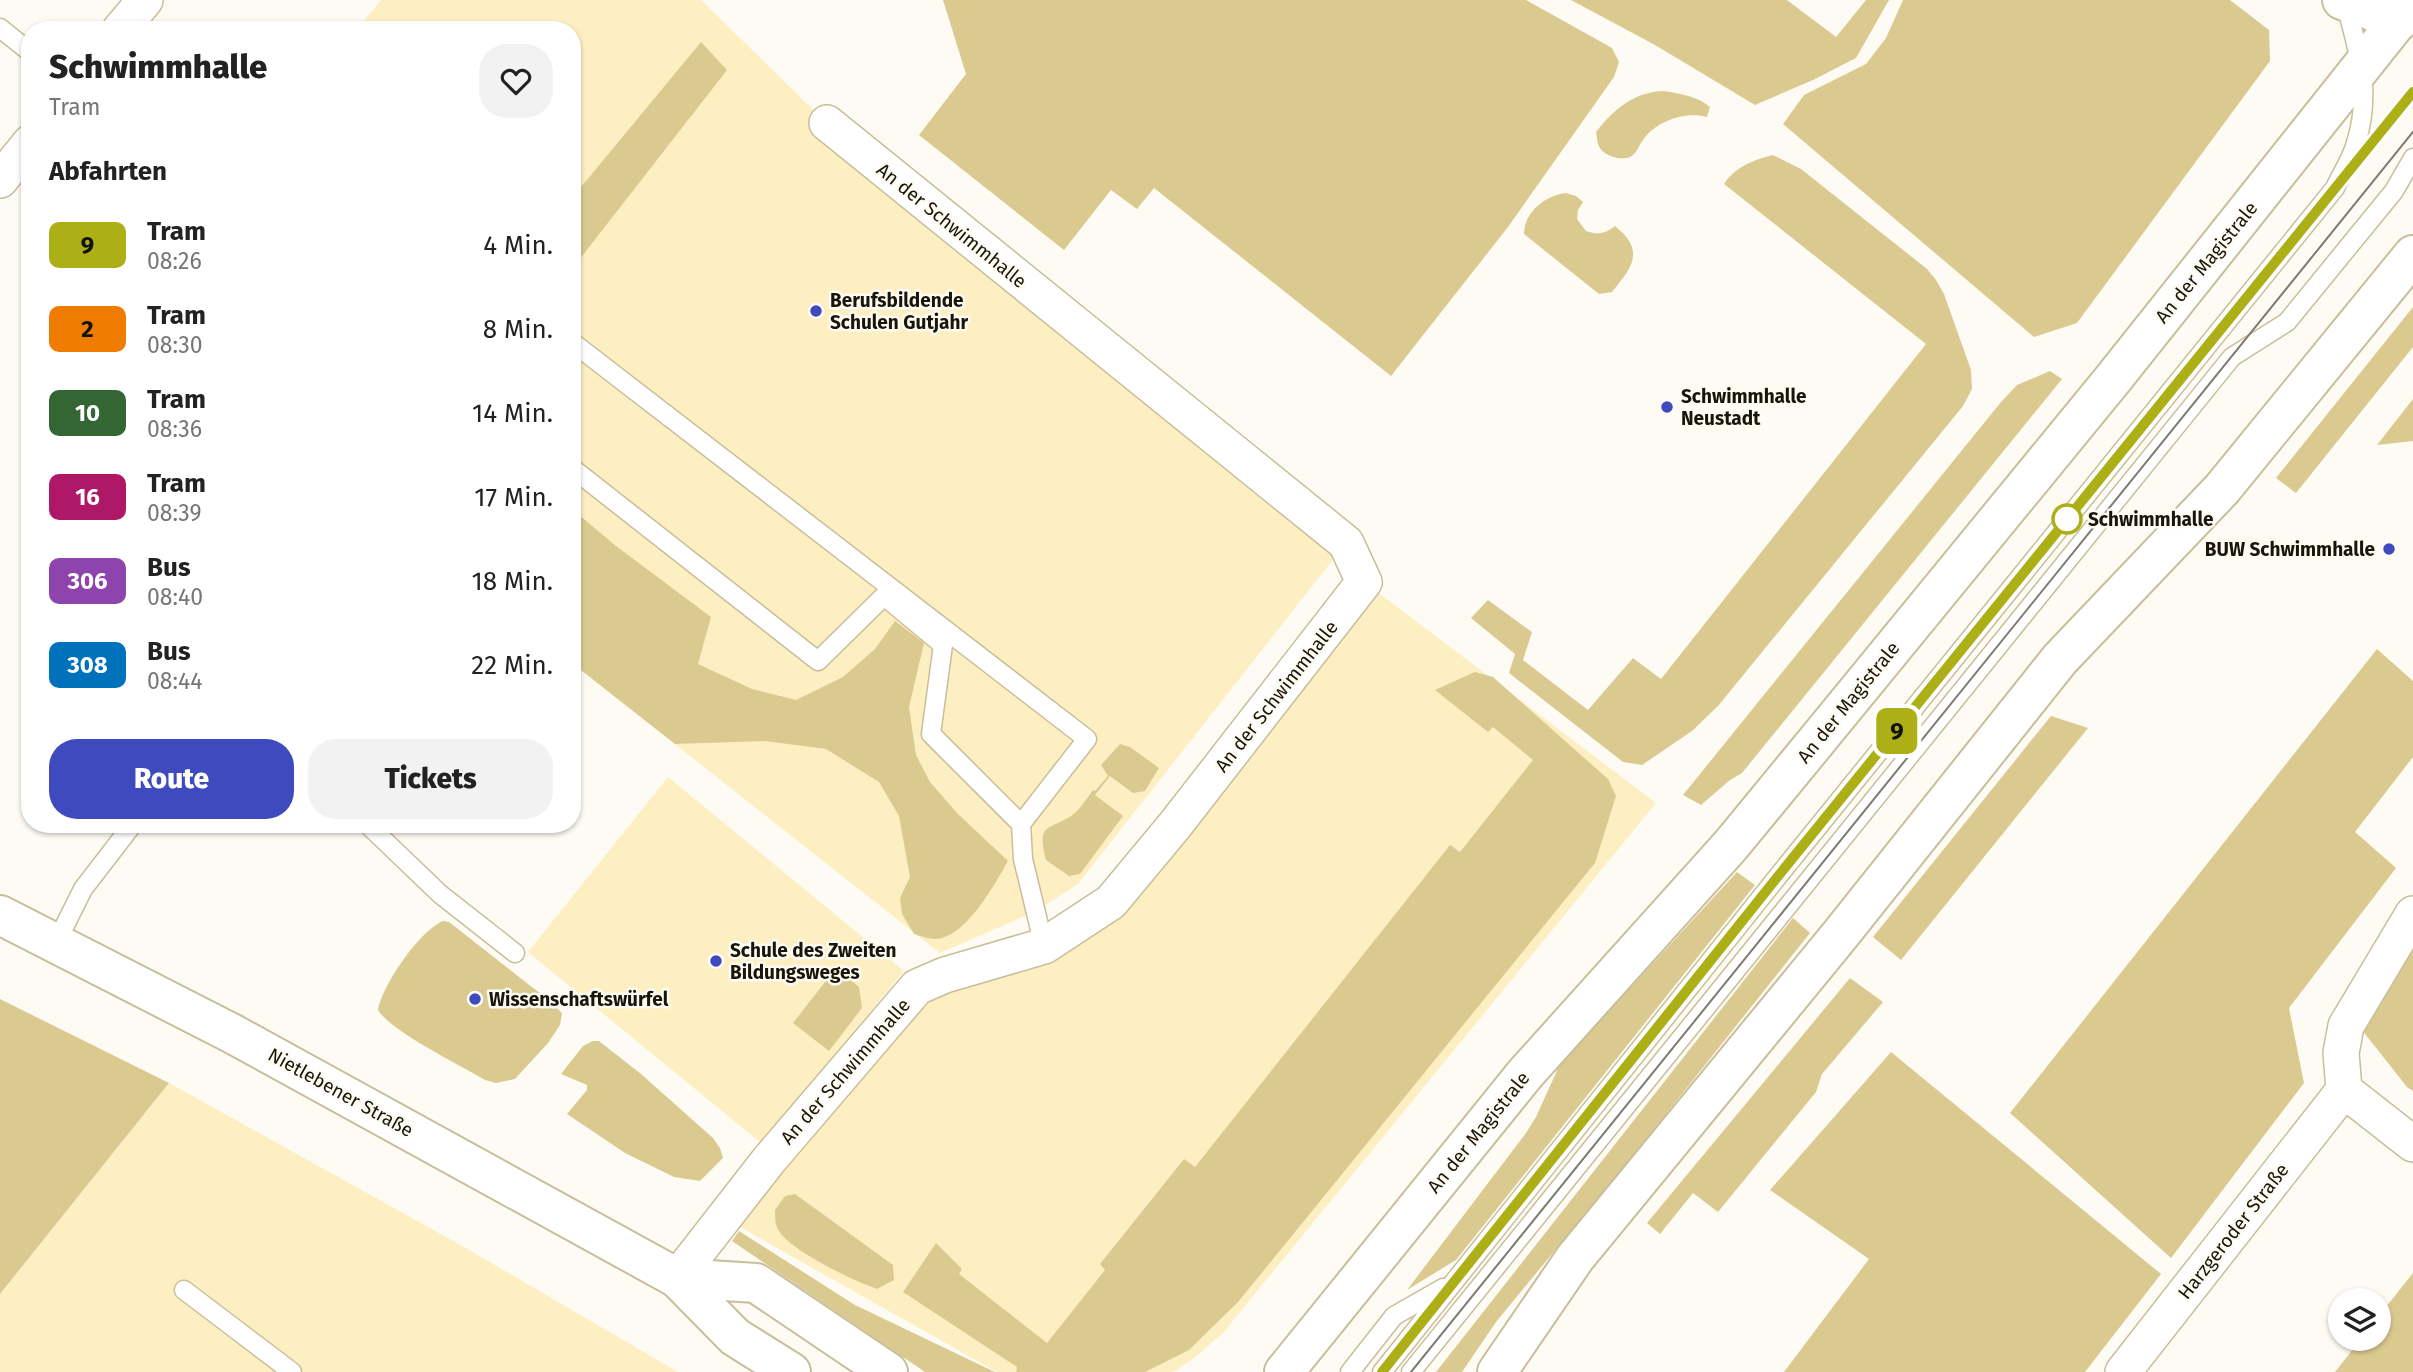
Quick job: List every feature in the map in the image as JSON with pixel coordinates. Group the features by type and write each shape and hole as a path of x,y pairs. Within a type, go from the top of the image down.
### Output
{"main road":[{"path":"2344,1 2408,16"},
{"name":"An der Magistrale","path":"1283,1369 1525,1074 1731,845 2113,379 2362,66 2408,16"},
{"path":"1497,1372 1575,1258 2060,659 2222,489 2413,255"},
{"name":"Nietlebener Straße","path":"0,915 233,1034 677,1278 735,1337 791,1372"},
{"name":"Nietlebener Straße","path":"677,1278 756,1283 888,1372"}],"street":[{"path":"128,21 145,0"},
{"name":"An der Schwimmhalle","path":"677,1278 769,1160 917,987 945,975 1044,946 1111,902 1175,825 1364,582 1346,543 827,123"},
{"path":"0,180 21,154"},
{"path":"2413,914 2346,1026 2341,1053 2344,1090 2413,1144"},
{"name":"Harzgeroder Straße","path":"2123,1372 2344,1090"}],"lane":[{"path":"1382,1372 2335,188 2356,145 2364,106 2362,66 2344,1"},
{"path":"0,28 21,45"},
{"path":"1411,1372 2232,357 2287,322 2394,191 2413,158"},
{"path":"581,349 1087,739 1021,824 1023,859 1044,946"},
{"path":"581,475 818,662 884,596 943,645 931,734 1021,824"},
{"path":"56,943 83,889 126,833"},
{"path":"376,833 440,894 514,953"},
{"path":"1350,1372 1394,1316 1452,1283"},
{"path":"184,1290 292,1372"}],"shaded area":[{"name":"Berufsbildende Schulen Gutjahr","path":"381,0 701,0 827,123 1346,543 1078,884 1036,911 940,953 581,670 581,21 364,21"},
{"path":"943,0 1526,0 1612,48 1619,62 1614,77 1508,227 1391,376 1154,188 1137,209 1111,190 1064,250 919,135 966,74"},
{"path":"1571,0 1787,0 1836,37 1866,0 1889,0 1856,58 1755,105 1655,45"},
{"path":"1903,0 2230,0 2269,30 2270,61 2077,323 2034,337 1783,124 1804,95 1866,64 1886,38"},
{"path":"701,42 727,70 581,257 581,187"},
{"path":"1664,91 1705,103 1710,107 1707,117 1690,115 1663,123 1649,133 1630,157 1618,158 1602,151 1596,132 1610,116 1634,98"},
{"path":"1773,155 1801,169 1927,269 1944,294 1971,370 1972,389 1963,406 1718,706 1692,731 1642,765 1623,762 1509,673 1515,654 1471,618 1488,600 1532,632 1523,660 1588,710 1633,658 1661,679 1926,344 1724,184 1733,173 1745,165"},
{"path":"1566,193 1583,202 1577,219 1586,231 1601,233 1615,226 1630,243 1633,259 1612,292 1599,294 1524,234 1528,219 1538,206 1551,197"},
{"path":"2413,307 2413,347 2296,493 2276,478"},
{"path":"2050,371 2062,379 1742,773 1701,805 1683,795 2001,402 2017,385"},
{"path":"2413,399 2413,441 2377,445"},
{"path":"581,517 711,617 698,664 752,689 796,700 843,677 875,649 895,621 924,643 909,707 916,755 930,782 957,813 1008,861 978,909 957,930 946,937 933,939 914,934 902,914 900,898 910,877 899,816 879,782 826,749 765,741 675,744 581,670"},
{"path":"1364,582 1656,803 1222,1334 1173,1372 997,1372 724,1218 917,987 1111,902"},
{"path":"2377,649 2413,681 2413,757 2355,832 2396,868 2289,1008 2304,1083 2171,1258 2010,1113"},
{"path":"1475,672 1493,677 1608,779 1616,796 1595,863 1238,1302 1189,1350 1145,1372 1016,1372 1017,1367 903,1292 936,1243 962,1269 959,1274 1047,1343 1105,1270 1100,1264 1184,1159 1195,1167 1450,845 1460,852 1533,760 1493,727 1488,732 1435,690"},
{"path":"2051,716 2088,728 1901,960 1873,937"},
{"path":"1120,744 1130,747 1159,768 1145,791 1133,793 1110,776 1095,795 1123,816 1080,874 1069,876 1046,860 1043,834 1050,827 1071,816 1108,776 1101,765"},
{"name":"Schule des Zweiten Bildungsweges","path":"668,777 904,971 761,1143 528,952"},
{"path":"1737,872 1755,885 1456,1260 1407,1290 1526,1133 1560,1064"},
{"path":"1793,918 1810,933 1496,1322 1462,1372 1436,1372"},
{"path":"443,921 449,922 562,1013 560,1025 548,1043 515,1079 496,1083 485,1080 411,1038 378,1010 386,987 403,960 423,936"},
{"path":"2413,949 2413,1091 2362,1030"},
{"path":"836,968 859,987 862,1008 829,1051 793,1023"},
{"path":"1850,978 1883,1002 1822,1074 1816,1092 1718,1212 1693,1193 1660,1234 1647,1223"},
{"path":"0,999 169,1083 0,1294"},
{"path":"599,1041 641,1074 713,1138 723,1158 700,1181 674,1177 625,1153 567,1114 587,1090 587,1085 561,1074 583,1046"},
{"path":"1891,1052 2161,1274 2085,1372 1784,1372 1869,1259 1770,1190"},
{"path":"169,1083 464,1247 678,1372 0,1372 0,1294"},
{"path":"795,1194 893,1265 894,1280 877,1289 824,1264 786,1239 777,1227 775,1210 785,1196"},
{"path":"739,1231 855,1305 995,1372 925,1372 732,1241"},
{"path":"2413,1273 2413,1372 2335,1372 2352,1351 2391,1351 2391,1301"}],"tram line":[{"path":"1382,1372 1775,880 2413,92"},
{"name":"9","path":"1382,1372 1775,880 2413,92"},
{"path":"1411,1372 2413,132"}],"place":[{"name":"Berufsbildende Schulen Gutjahr","path":"816,311"},
{"name":"Schwimmhalle Neustadt","path":"1667,407"},
{"name":"Schwimmhalle","path":"2067,519"},
{"name":"BUW Schwimmhalle","path":"2389,549"},
{"name":"Schule des Zweiten Bildungsweges","path":"716,961"},
{"name":"Wissenschaftswürfel","path":"475,999"}]}
